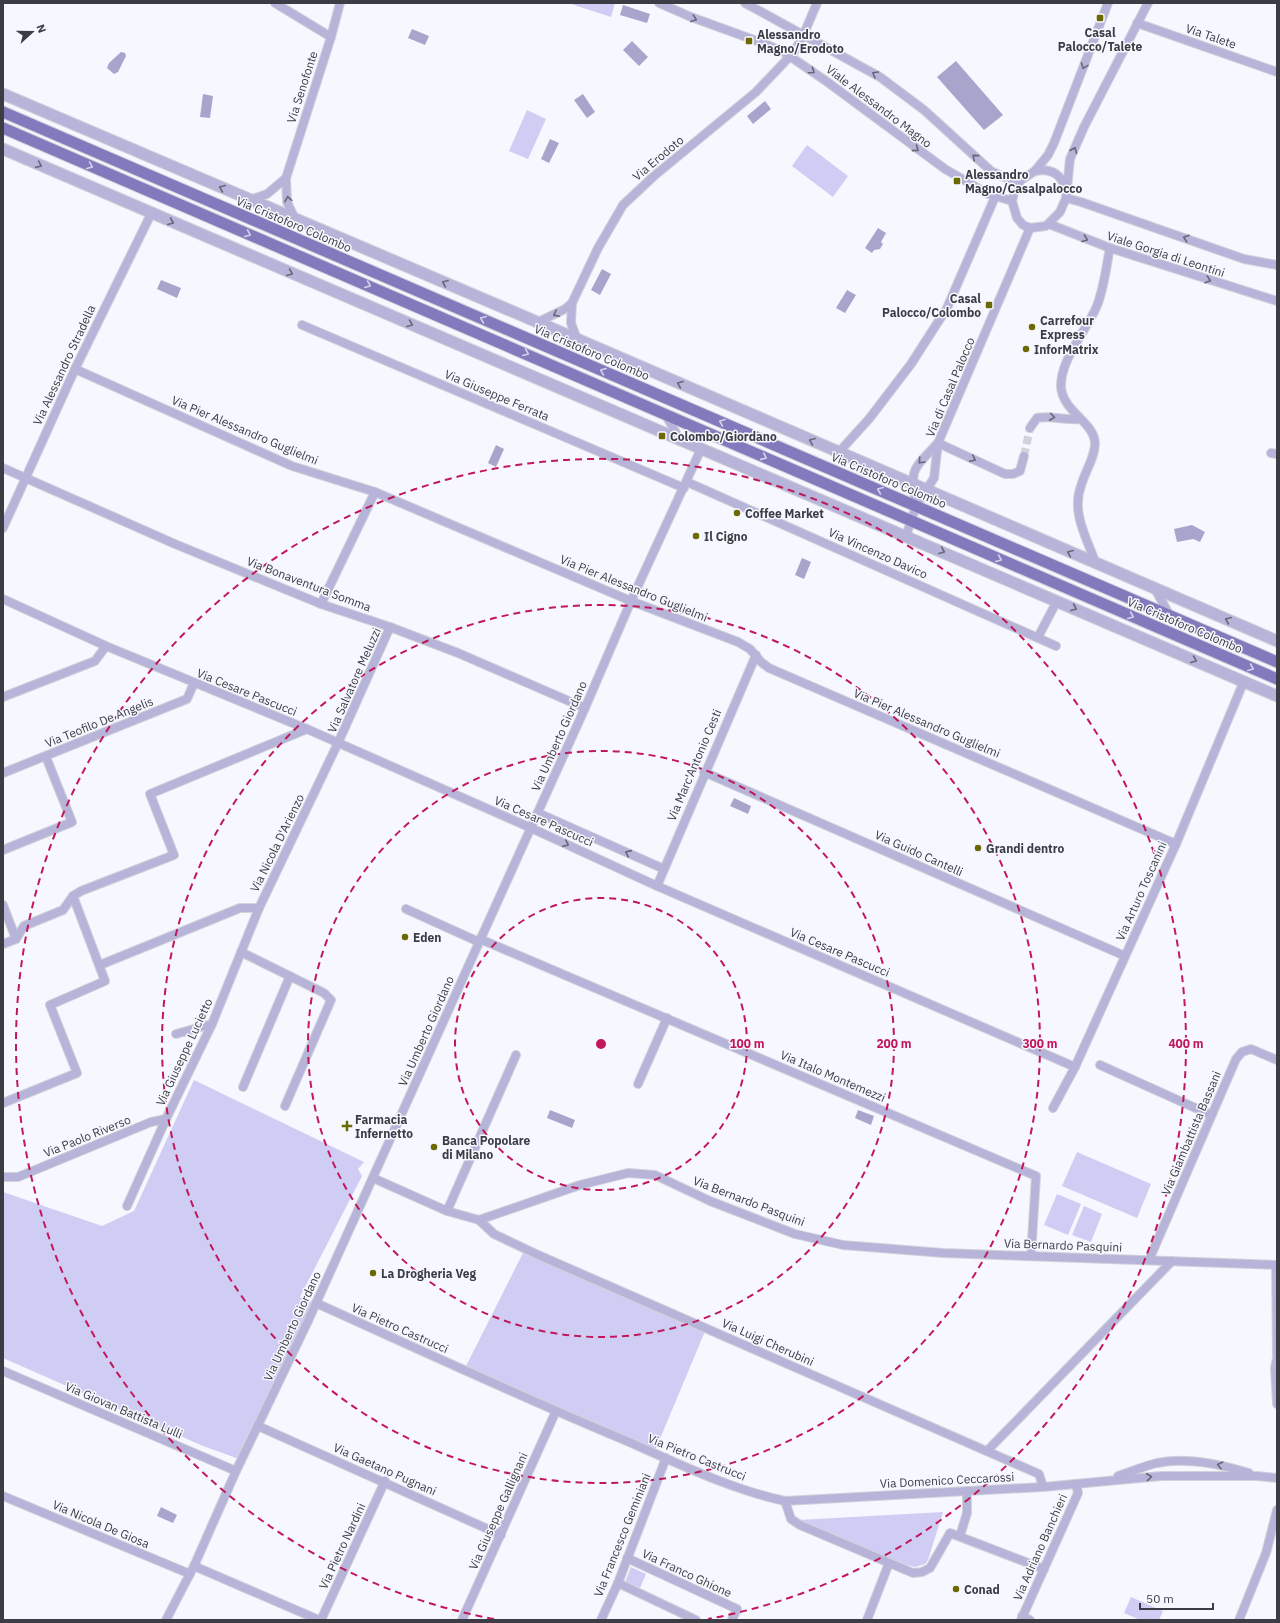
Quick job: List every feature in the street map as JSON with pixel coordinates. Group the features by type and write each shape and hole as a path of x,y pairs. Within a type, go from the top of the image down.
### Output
{"main road":[{"name":"Via Cristoforo Colombo","path":"3,112 1277,662"},
{"name":"Via Cristoforo Colombo","path":"3,128 1277,679"}],"street":[{"path":"275,3 331,37"},
{"name":"Via Senofonte","path":"286,178 331,37 340,3"},
{"name":"Viale Alessandro Magno","path":"658,3 691,18 768,45 791,56 924,155 955,175 996,197 1012,201"},
{"name":"Viale Alessandro Magno","path":"745,3 873,73 902,92 924,110 991,172 1006,178 1021,180"},
{"path":"804,36 817,3"},
{"path":"1108,3 1048,155 1035,171 1021,180 1014,190 1012,201 1018,220 1030,228 1041,228 1049,224 1060,212 1066,198 1070,159 1084,127 1148,3"},
{"name":"Via Talete","path":"1137,23 1277,72"},
{"name":"Via Erodoto","path":"572,303 598,248 623,205 654,176 756,92 791,56 804,36"},
{"name":"Via Cristoforo Colombo","path":"3,94 538,322 1277,641"},
{"path":"3,149 151,214 679,438 701,449 1277,696"},
{"path":"1035,171 1046,170 1056,173 1062,179 1066,188"},
{"path":"250,200 267,194 286,178"},
{"path":"286,178 287,202 295,219"},
{"path":"839,452 869,419 907,370 947,308 996,197"},
{"name":"Viale Gorgia di Leontini","path":"1066,198 1089,204 1244,259 1277,265"},
{"name":"Via Alessandro Stradella","path":"3,528 75,369 151,214"},
{"name":"Viale Gorgia di Leontini","path":"1049,224 1110,248 1277,301"},
{"name":"Via di Casal Palocco","path":"916,506 934,475 938,443 1030,228"},
{"path":"1096,564 1081,525 1077,508 1078,493 1091,460 1095,443 1092,432 1064,398 1062,381 1078,337 1096,307 1110,248"},
{"path":"538,322 565,309 572,303"},
{"path":"572,303 571,323 577,339"},
{"name":"Via Giuseppe Ferrata","path":"302,325 685,485"},
{"name":"Via Pier Alessandro Guglielmi","path":"75,369 292,466 375,492 631,601 738,642 756,655 762,663 769,668 1176,844"},
{"path":"664,413 679,438"},
{"path":"1030,428 1037,418 1047,416 1070,420 1080,419"},
{"path":"906,536 912,522 916,506 912,484 914,469 938,443 1005,474 1013,474 1020,471 1024,456"},
{"name":"Via Umberto Giordano","path":"166,1620 194,1566 236,1471 316,1303 538,813 631,601 701,449"},
{"name":"Via Bonaventura Somma","path":"3,468 175,544 321,604 390,627 458,653 585,708"},
{"name":"Via Vincenzo Davico","path":"685,485 1056,646"},
{"path":"321,604 375,492"},
{"name":"Via Cristoforo Colombo","path":"1155,589 1170,616"},
{"name":"Via Cesare Pascucci","path":"3,598 106,646 307,729 657,886 1075,1067"},
{"path":"1038,637 1057,601"},
{"name":"Via Salvatore Meluzzi","path":"338,743 390,627"},
{"path":"3,697 95,661 106,646"},
{"name":"Via Marc'Antonio Cesti","path":"657,886 704,772 756,655"},
{"name":"Via Arturo Toscanini","path":"1053,1108 1075,1067 1176,844 1244,681"},
{"name":"Via Teofilo De Angelis","path":"3,773 46,757 187,699 194,683"},
{"path":"3,944 16,939 24,926 62,910 73,896 174,855 150,794 307,729"},
{"name":"Via Nicola D'Arienzo","path":"100,965 240,908 259,908 338,743"},
{"path":"3,850 72,822 46,757"},
{"name":"Via Guido Cantelli","path":"704,772 1125,956"},
{"name":"Via Cesare Pascucci","path":"538,813 664,869"},
{"path":"3,1103 77,1073 50,1006 105,981 73,896"},
{"path":"3,905 16,939"},
{"name":"Via Giuseppe Lucietto","path":"128,1206 166,1119 212,1024 259,908"},
{"name":"Via Italo Montemezzi","path":"406,909 667,1018 1036,1176 1031,1256"},
{"path":"241,952 324,993 331,1000 285,1106"},
{"path":"243,1086 290,976"},
{"path":"638,1084 667,1018"},
{"path":"176,1034 212,1024"},
{"name":"Via Giambattista Bassani","path":"1149,1260 1236,1059 1242,1052 1251,1049 1277,1060"},
{"path":"447,1210 516,1055"},
{"path":"1100,1066 1211,1115"},
{"name":"Via Paolo Riverso","path":"3,1177 18,1177 151,1122 166,1119"},
{"name":"Via Bernardo Pasquini","path":"479,1220 580,1185 628,1173 655,1174 710,1201 795,1234 843,1245 943,1253 1276,1265"},
{"path":"373,1178 447,1210 479,1220"},
{"name":"Via Luigi Cherubini","path":"479,1220 494,1234 536,1254 1039,1474 1043,1487"},
{"path":"986,1452 1172,1261"},
{"path":"1276,1265 1277,1356 1275,1368 1277,1404"},
{"name":"Via Pietro Castrucci","path":"316,1303 556,1411 666,1458 755,1495 785,1501"},
{"name":"Via Giovan Battista Lulli","path":"3,1371 236,1471"},
{"name":"Via Giuseppe Gallignani","path":"462,1620 556,1411"},
{"name":"Via Gaetano Pugnani","path":"258,1426 385,1481 501,1535"},
{"name":"Via Francesco Geminiani","path":"601,1620 618,1583 666,1458"},
{"name":"Via Domenico Ceccarossi","path":"1110,1479 1157,1463 1188,1460 1216,1464 1257,1476"},
{"name":"Via Domenico Ceccarossi","path":"785,1501 1043,1487 1110,1479 1161,1476 1257,1476 1277,1478"},
{"name":"Via Pietro Nardini","path":"320,1620 385,1481"},
{"name":"Via Adriano Banchieri","path":"1022,1618 1078,1493 1076,1484"},
{"path":"960,1536 967,1513 967,1491"},
{"name":"Via Nicola De Giosa","path":"3,1496 190,1574"},
{"path":"785,1501 791,1519 800,1525 913,1573 922,1572 930,1568 950,1533 1044,1569"},
{"path":"1239,1620 1266,1553 1277,1510"},
{"name":"Via Franco Ghione","path":"627,1558 736,1610 732,1620"},
{"path":"867,1620 889,1563"},
{"path":"194,1566 320,1620"},
{"path":"618,1583 696,1620"},
{"path":"1022,1618 1030,1620"}],"shaded area":[{"path":"568,3 615,3 611,17"},
{"path":"623,5 650,14 647,23 620,15"},
{"path":"412,29 429,36 425,45 408,38"},
{"path":"632,41 648,57 639,66 623,50"},
{"path":"121,52 125,53 126,56 118,72 114,74 107,68 109,63"},
{"path":"956,61 1003,115 984,130 937,77"},
{"path":"203,94 213,96 210,118 200,117"},
{"path":"583,94 595,112 587,118 574,100"},
{"path":"765,101 771,109 753,124 747,116"},
{"path":"527,110 546,119 528,159 509,151"},
{"path":"550,139 559,143 549,163 541,159"},
{"path":"807,145 848,176 833,197 792,166"},
{"path":"878,228 886,233 881,242 883,244 880,249 874,250 872,253 865,248"},
{"path":"602,269 611,274 600,295 591,290"},
{"path":"161,280 181,288 177,298 157,289"},
{"path":"847,290 856,295 845,313 836,308"},
{"path":"496,445 504,449 496,467 488,463"},
{"path":"1192,525 1205,532 1200,542 1193,539 1177,542 1174,529"},
{"path":"802,558 811,562 804,579 795,575"},
{"path":"734,798 751,806 748,814 730,806"},
{"path":"194,1080 364,1162 358,1169 362,1176 300,1297 316,1303 242,1460 203,1446 3,1358 3,1192 102,1226 134,1211"},
{"path":"550,1110 575,1120 572,1128 547,1118"},
{"path":"858,1110 874,1116 871,1125 855,1118"},
{"path":"1077,1152 1151,1184 1137,1218 1062,1186"},
{"path":"1057,1194 1081,1204 1068,1235 1044,1225"},
{"path":"1084,1206 1102,1214 1091,1242 1072,1235"},
{"path":"525,1249 706,1329 654,1453 464,1370"},
{"path":"161,1507 177,1515 173,1523 157,1516"},
{"path":"943,1512 928,1560 925,1564 915,1567 906,1565 798,1520"},
{"path":"631,1567 646,1574 640,1588 625,1582"},
{"path":"1131,1597 1163,1611 1159,1620 1140,1620 1124,1613"}],"tunnel":[{"path":"1024,456 1030,428"}],"place":[{"name":"Casal Palocco/Talete","path":"1100,18"},
{"name":"Alessandro Magno/Erodoto","path":"749,41"},
{"name":"Alessandro Magno/Casalpalocco","path":"957,181"},
{"name":"Casal Palocco/Colombo","path":"989,305"},
{"name":"Carrefour Express","path":"1032,327"},
{"name":"InforMatrix","path":"1026,349"},
{"name":"Colombo/Giordano","path":"662,436"},
{"name":"Coffee Market","path":"737,513"},
{"name":"Il Cigno","path":"696,536"},
{"name":"Grandi dentro","path":"978,848"},
{"name":"Eden","path":"405,937"},
{"name":"Farmacia Infernetto","path":"347,1126"},
{"name":"Banca Popolare di Milano","path":"434,1147"},
{"name":"La Drogheria Veg","path":"373,1273"},
{"name":"Conad","path":"956,1589"}]}
